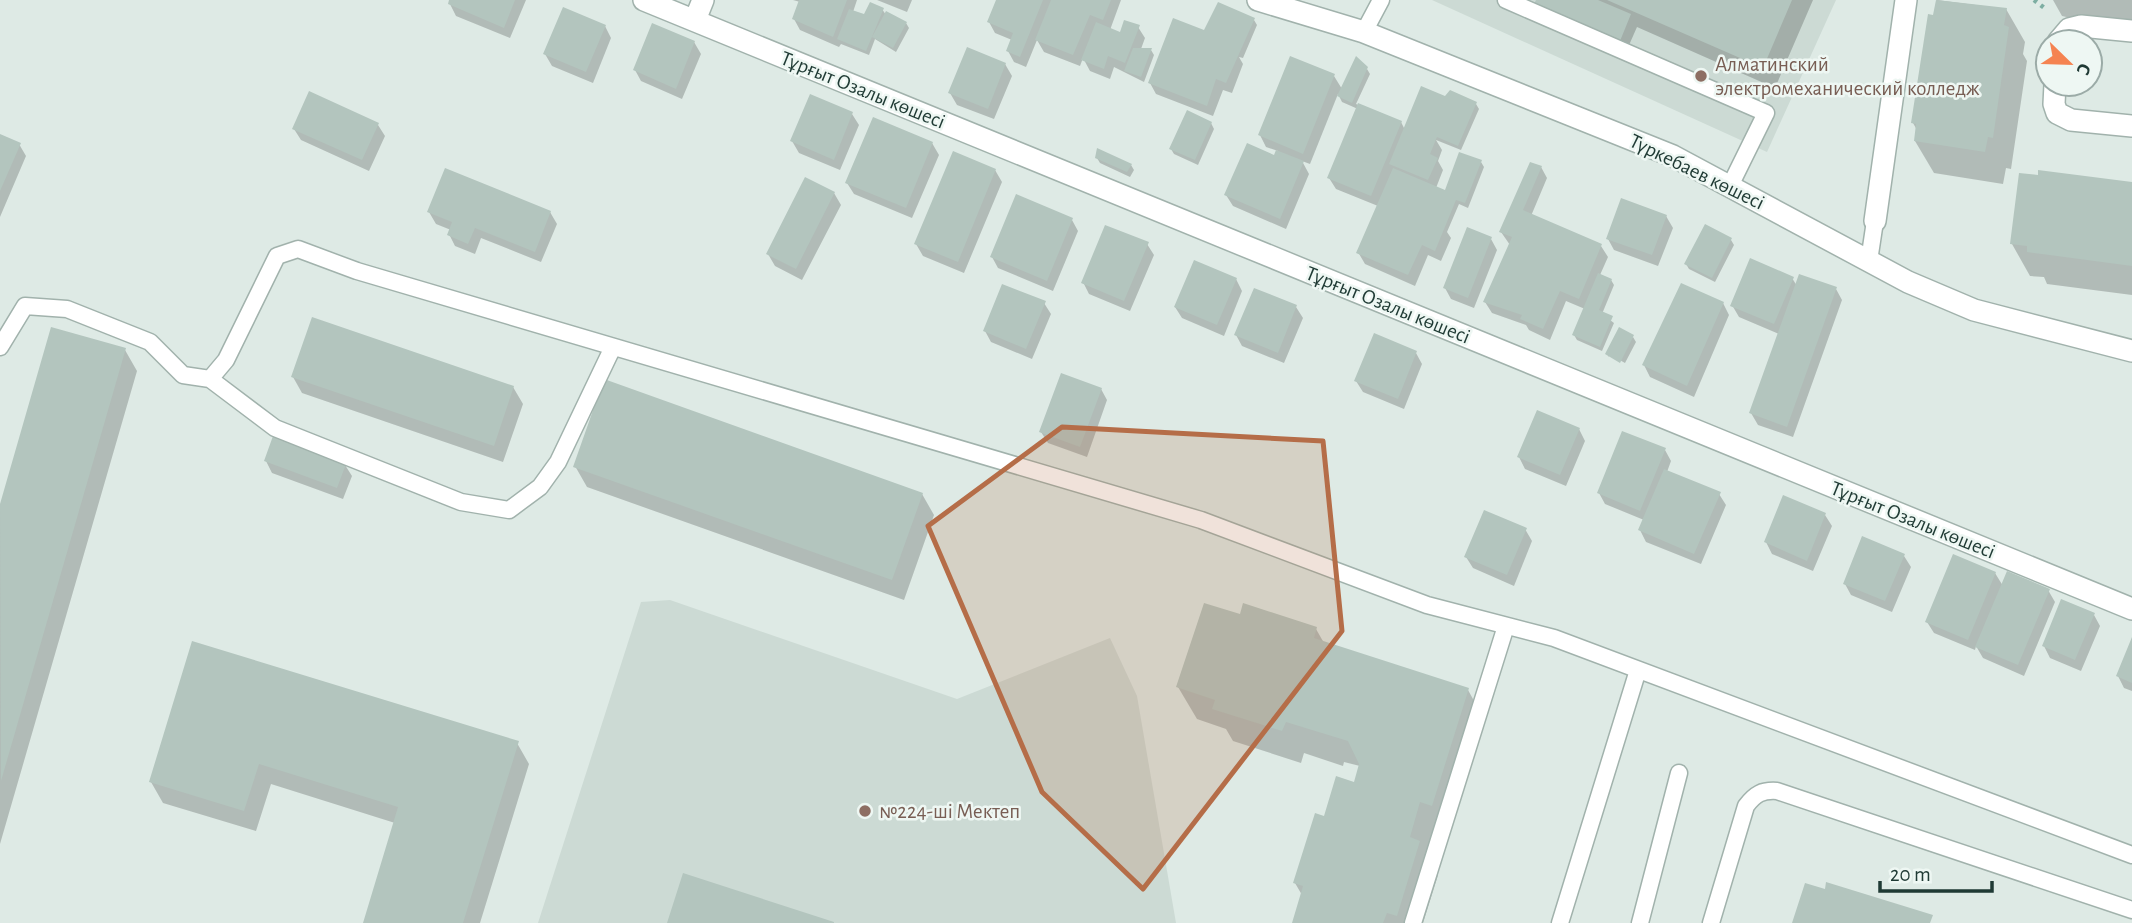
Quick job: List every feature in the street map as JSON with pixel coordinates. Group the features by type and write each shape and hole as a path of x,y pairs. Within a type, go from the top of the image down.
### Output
{"street":[{"name":"Тұрғыт Озалы көшесі","path":"644,0 2132,609"},
{"path":"695,20 703,0"},
{"name":"Түркебаев көшесі","path":"1258,0 1364,32 1673,156 1870,261 1974,310 2132,351"},
{"path":"1875,220 1906,0"},
{"path":"2073,28 2101,28"},
{"path":"2104,28 2132,31"},
{"path":"2054,98 2057,113 2071,120 2132,126"}],"lane":[{"path":"1364,32 1381,0"},
{"path":"1506,0 1766,113 1730,186"},
{"path":"1870,261 1875,220"},
{"path":"210,379 226,360 277,256 298,249 357,271 1201,520 1427,605 1554,638 2132,855"},
{"path":"1,344 25,306 67,309 150,342 183,375 210,379 275,428 461,502 509,510 540,487 558,462 613,347"},
{"path":"1413,923 1506,626"},
{"path":"1560,923 1638,670"},
{"path":"1640,923 1679,773"},
{"path":"1711,923 1746,806 1755,795 1765,790 1777,791 2132,910"}],"highlighted area":[{"path":"1062,427 1323,441 1342,631 1143,889 1042,792 928,526"}],"shaded area":[{"name":"Алматинский электромеханический колледж","path":"1432,0 1836,0 1767,152"},
{"name":"№224-ші Мектеп","path":"670,600 957,699 1110,638 1137,696 1176,923 538,923 641,602"}],"building":[{"path":"449,0 515,0 504,28 448,4"},
{"path":"799,0 847,0 833,37 792,19"},
{"path":"996,0 1043,0 1020,57 1006,51 1013,33 987,22"},
{"path":"1051,0 1111,0 1103,20 1090,15 1073,55 1035,40"},
{"path":"1536,0 1598,0 1631,14 1620,41 1534,4"},
{"path":"1607,0 1792,0 1763,68"},
{"path":"1936,0 2007,8 2004,25 2009,27 1993,138 1988,137 1985,152 1914,141 1916,124 1911,123 1928,14 1933,15"},
{"path":"870,2 884,8 866,51 837,39 849,9 864,14"},
{"path":"1218,2 1255,18 1226,83 1216,79 1207,106 1148,83 1173,18 1204,30"},
{"path":"563,7 606,25 586,72 543,54"},
{"path":"886,11 907,22 893,48 872,37"},
{"path":"1124,20 1140,25 1125,63 1108,56 1104,69 1081,60 1096,22 1120,32"},
{"path":"652,23 695,41 676,89 633,70"},
{"path":"967,47 1006,63 988,109 948,93"},
{"path":"1133,48 1152,48 1141,77 1124,71"},
{"path":"1290,56 1335,74 1303,154 1258,135"},
{"path":"1356,56 1368,67 1352,103 1337,96"},
{"path":"1421,86 1445,96 1450,90 1477,102 1458,146 1437,137 1430,154 1438,158 1428,180 1389,164"},
{"path":"309,91 379,123 362,160 292,129"},
{"path":"810,94 853,112 834,160 790,141"},
{"path":"1358,103 1402,121 1371,196 1327,178"},
{"path":"1187,110 1212,122 1195,160 1169,149"},
{"path":"873,117 933,142 906,208 845,183"},
{"path":"0,134 21,143 0,191"},
{"path":"1247,143 1274,155 1276,150 1304,161 1280,219 1224,195"},
{"path":"1097,148 1132,164 1127,172 1095,158"},
{"path":"953,151 996,169 958,262 914,244"},
{"path":"1459,152 1482,160 1465,203 1456,200 1435,251 1422,245 1408,275 1356,253 1393,168 1445,190"},
{"path":"1530,162 1542,166 1523,210 1602,244 1579,299 1560,291 1543,329 1520,319 1522,315 1483,302 1512,237 1499,232"},
{"path":"445,168 551,211 535,252 475,228 468,244 447,235 452,222 427,212"},
{"path":"2038,170 2132,182 2132,266 2027,252 2027,246 2010,244 2019,173 2038,175"},
{"path":"805,177 835,192 796,269 766,254"},
{"path":"1016,194 1073,218 1047,281 990,257"},
{"path":"1621,198 1667,215 1652,255 1606,239"},
{"path":"1705,224 1732,238 1712,278 1684,264"},
{"path":"1105,225 1149,242 1124,301 1081,283"},
{"path":"1467,227 1492,237 1468,298 1443,288"},
{"path":"1750,258 1794,277 1774,324 1730,306"},
{"path":"1194,260 1237,278 1217,325 1174,307"},
{"path":"1598,273 1612,279 1599,310 1613,316 1600,347 1572,335"},
{"path":"1799,274 1837,287 1787,427 1749,413"},
{"path":"1681,283 1724,302 1687,386 1642,365"},
{"path":"1002,284 1046,301 1026,349 983,331"},
{"path":"1254,288 1297,305 1278,353 1234,335"},
{"path":"312,317 514,386 494,446 291,377"},
{"path":"51,327 126,348 1,781 0,504"},
{"path":"1619,327 1634,335 1620,363 1605,354"},
{"path":"1374,333 1417,351 1398,399 1354,381"},
{"path":"1061,373 1102,388 1080,447 1039,432"},
{"path":"604,379 923,493 892,580 573,467"},
{"path":"1537,410 1580,428 1560,475 1517,457"},
{"path":"1622,431 1666,448 1640,511 1597,493"},
{"path":"273,436 346,464 337,488 264,461"},
{"path":"1664,469 1721,492 1694,554 1638,530"},
{"path":"1783,495 1826,513 1807,561 1764,542"},
{"path":"1484,510 1527,528 1507,575 1464,557"},
{"path":"1862,536 1905,554 1885,601 1843,584"},
{"path":"1953,554 1996,572 1968,640 1925,622"},
{"path":"2007,571 2050,589 2018,665 1975,647"},
{"path":"2061,599 2095,613 2075,660 2042,646"},
{"path":"1204,603 1240,614 1243,603 1317,627 1314,638 1469,688 1432,806 1420,802 1410,837 1420,841 1397,916 1387,913 1383,923 1292,923 1303,886 1293,883 1315,813 1324,816 1336,776 1354,782 1359,764 1348,741 1286,722 1282,731 1212,709 1215,700 1176,687"},
{"path":"2132,637 2132,683 2116,676"},
{"path":"192,641 519,741 463,923 363,923 398,807 259,764 244,811 149,782"},
{"path":"683,873 834,922 834,923 667,923"},
{"path":"1826,882 1933,915 1930,923 1792,923 1805,883 1825,889"}],"place":[{"name":"Алматинский электромеханический колледж","path":"1701,76"},
{"name":"№224-ші Мектеп","path":"865,811"}]}
